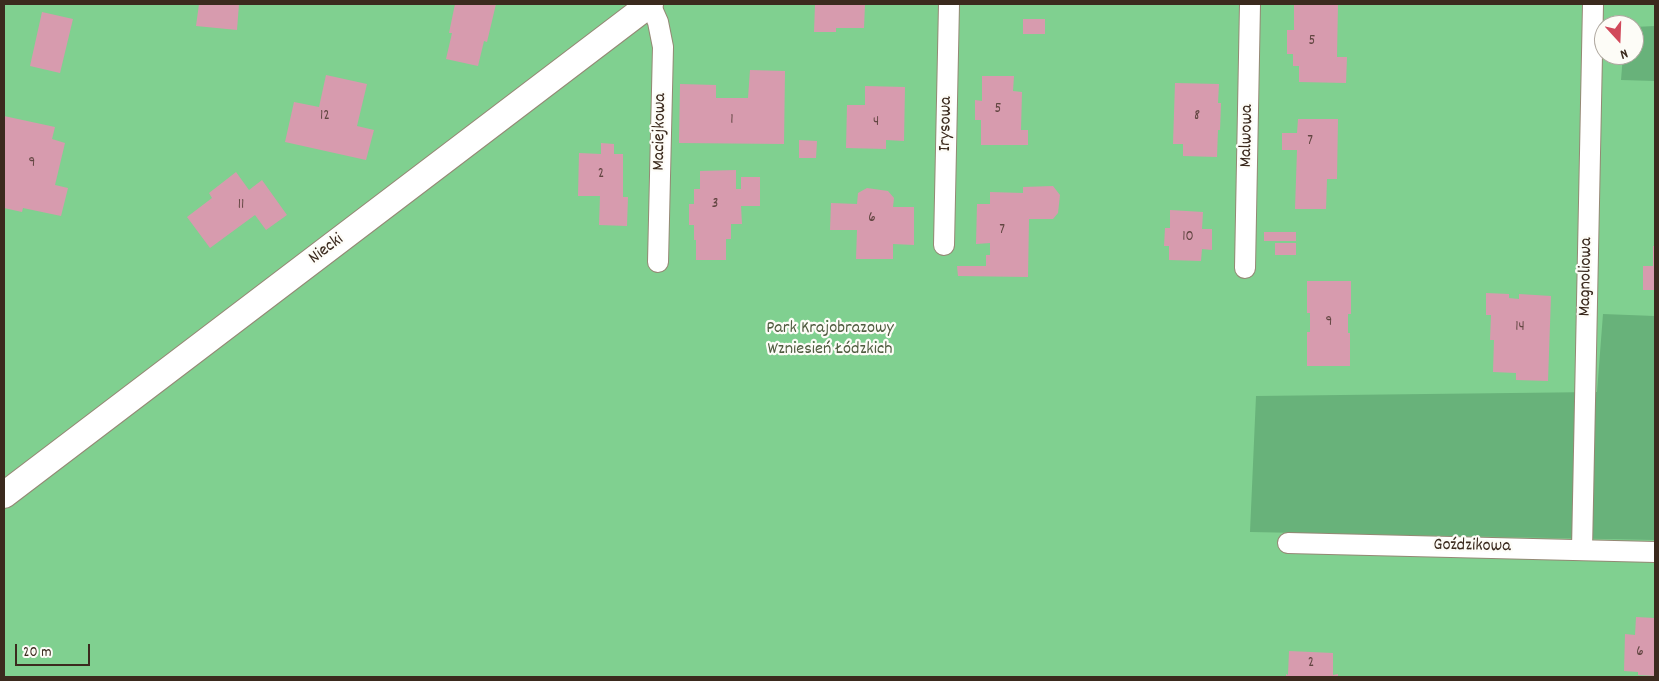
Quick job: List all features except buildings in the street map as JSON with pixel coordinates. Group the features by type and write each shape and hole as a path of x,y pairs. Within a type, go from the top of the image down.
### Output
{"street":[{"name":"Maciejkowa","path":"650,4 658,22 663,47 658,262"},
{"name":"Niecki","path":"4,495 650,4"},
{"name":"Irysowa","path":"944,245 949,4"},
{"name":"Malwowa","path":"1245,268 1250,4"},
{"name":"Magnoliowa","path":"1582,550 1593,4"},
{"name":"Goździkowa","path":"1288,543 1655,552"}],"green space":[{"name":"Park Krajobrazowy Wzniesień Łódzkich","path":"4,4 1655,4 1655,677 4,677"},
{"path":"1655,26 1655,81 1621,80 1622,65 1644,65 1644,27"},
{"path":"1603,314 1655,316 1655,540 1250,532 1256,396 1597,392"}]}
